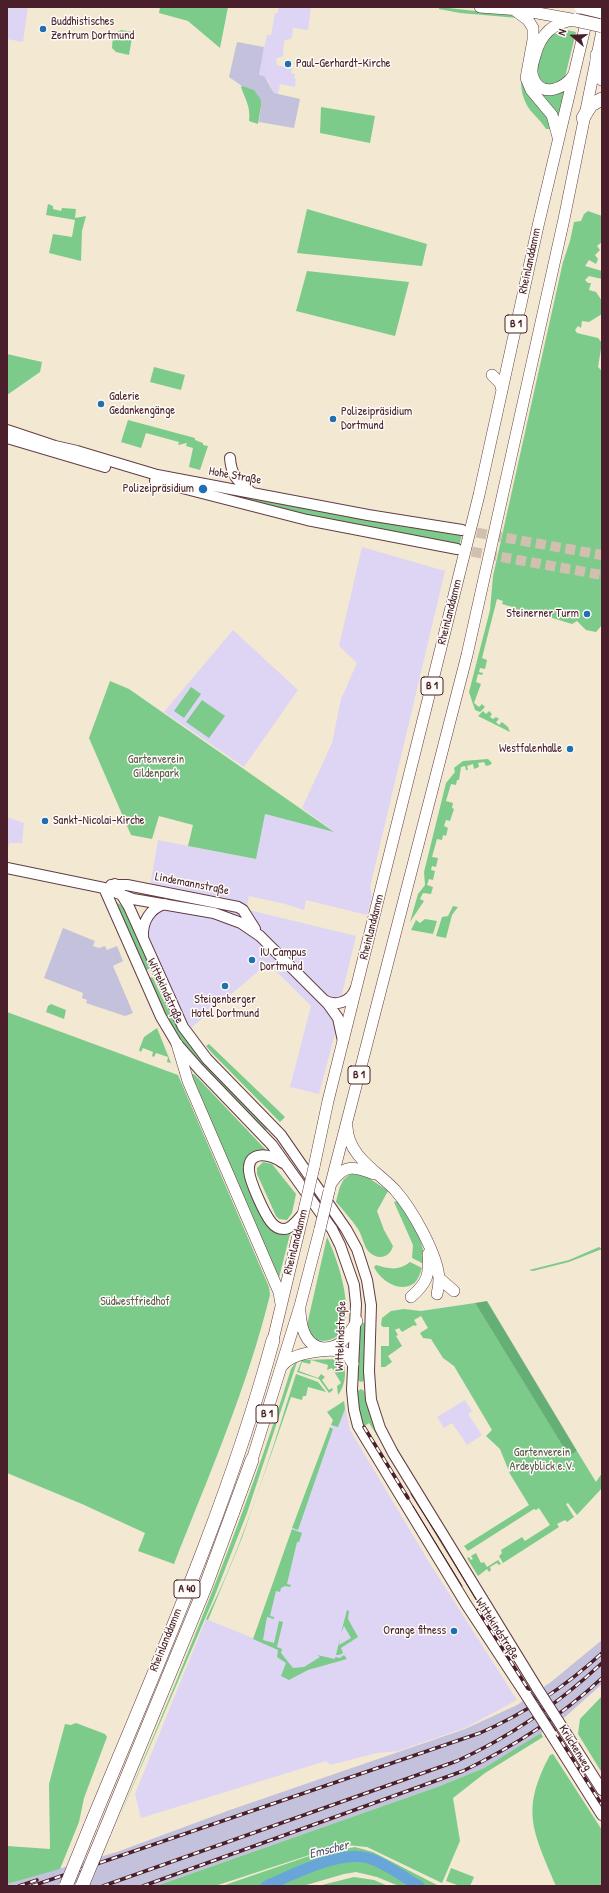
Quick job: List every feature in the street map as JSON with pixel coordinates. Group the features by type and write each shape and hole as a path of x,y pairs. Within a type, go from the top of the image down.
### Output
{"highway":[{"path":"581,7 602,12"},
{"path":"572,20 602,26"},
{"path":"597,55 597,67 602,79"},
{"path":"583,118 591,105 602,99"},
{"name":"Rheinlanddamm","path":"66,1886 214,1518 251,1414 272,1340"},
{"name":"Rheinlanddamm","path":"82,1886 206,1585 252,1460"}],"main road":[{"path":"480,7 513,9 572,20"},
{"name":"Rheinlanddamm","path":"272,1340 355,990 455,594 556,148 590,7"},
{"path":"513,9 528,20 533,28 533,40 526,78 529,87 545,105 554,120 558,136 556,148"},
{"path":"572,20 556,25 542,37 536,49 532,72 538,84 550,90 562,87 568,83 576,70"},
{"name":"Rheinlanddamm","path":"252,1460 282,1368 300,1306 467,655 564,219 583,118 602,31"},
{"name":"Hohe Straße","path":"7,430 55,446 77,451 148,473 368,515 462,530"},
{"name":"Hohe Straße","path":"7,438 134,475 267,511 363,532 458,549"},
{"path":"230,458 231,469 235,477 252,492"},
{"name":"Lindemannstraße","path":"7,868 104,888 123,896 214,913 235,920 260,936"},
{"name":"Lindemannstraße","path":"104,888 116,884 238,906 243,910 260,936 324,1000 338,1018 343,1041"},
{"name":"Wittekindstraße","path":"116,884 143,937 176,1015 190,1038 280,1135 337,1216 357,1249 367,1280 371,1305 370,1388 374,1411 386,1442 482,1596 537,1688"},
{"name":"Wittekindstraße","path":"104,888 161,1018 177,1044 272,1145 332,1229 340,1244 354,1285 356,1321 352,1390 354,1410 362,1434 466,1604 526,1695"},
{"path":"143,937 142,931 146,919 156,908 165,904"},
{"path":"235,920 241,920 244,918 243,910"},
{"path":"143,976 148,973 158,973"},
{"path":"324,1000 331,1003 339,1003 348,999 355,990"},
{"path":"177,1044 188,1081 279,1292 281,1304"},
{"name":"B 1","path":"348,1120 347,1132 354,1150 395,1190 408,1205 422,1230 437,1294 439,1278 433,1255 426,1243"},
{"path":"272,1145 269,1140 269,1132 274,1131 280,1135"},
{"path":"287,1166 271,1156 258,1156 252,1161 249,1167 251,1180 269,1218 274,1225 283,1229 289,1228 304,1210"},
{"name":"B 1","path":"330,1187 342,1172 350,1168 359,1168 379,1176"},
{"name":"B 1","path":"412,1297 425,1283 429,1263"},
{"path":"439,1278 454,1291"},
{"name":"B 1","path":"300,1306 302,1327 305,1334 312,1344 319,1347 332,1348 341,1342 356,1321"},
{"path":"282,1368 288,1360 309,1352 344,1352 353,1364"},
{"path":"352,1390 359,1386 370,1388"},
{"path":"466,1604 482,1596"},
{"name":"Krückenweg","path":"537,1688 602,1790"},
{"name":"Krückenweg","path":"526,1695 602,1815"}],"shaded area":[{"path":"7,7 28,7 23,42 7,39"},
{"path":"278,7 311,7 308,30 293,28 292,38 284,41 283,56 276,59 277,65 292,69 291,73 295,74 294,78 296,79 295,87 280,84 278,94 274,93 268,81 258,75 267,35 271,35 275,13 278,13"},
{"path":"237,42 264,47 259,75 264,76 274,93 300,99 294,128 259,122 261,106 242,86 229,77"},
{"path":"362,547 445,571 370,887 372,896 367,915 306,900 304,910 249,896 247,905 249,910 356,936 335,1023 337,1026 319,1094 290,1087 311,1006 268,963 191,1028 175,997 147,932 153,917 150,886 158,840 255,859 264,814 333,831 302,808 332,743 341,699 357,663 339,646"},
{"path":"233,630 298,690 244,767 164,712"},
{"path":"7,817 24,823 22,843 9,843 8,849"},
{"path":"63,928 95,941 93,946 99,948 105,946 107,950 117,946 123,961 113,966 133,1013 125,1016 86,1003 87,1000 82,998 83,993 44,978"},
{"path":"465,1400 472,1411 468,1414 482,1435 467,1445 452,1423 444,1428 437,1417"},
{"path":"344,1401 350,1430 429,1562 517,1700 465,1728 398,1751 377,1753 330,1765 326,1761 141,1818 135,1794 206,1619 255,1639 334,1420"},
{"path":"602,1640 602,1684 565,1717 528,1742 484,1768 437,1787 156,1886 7,1886 7,1884 117,1852 230,1810 465,1729 517,1705 551,1682"}],"green space":[{"path":"160,7 228,7 220,48 188,21 159,13"},
{"path":"439,7 512,15 518,18 460,13 439,9"},
{"path":"562,29 576,32 564,81 549,87 537,78 536,71 538,55 540,48 548,36 554,31"},
{"path":"121,30 133,32 129,55 116,52 112,48 113,35"},
{"path":"529,43 542,106 552,129 546,129 525,102 521,85 521,77"},
{"path":"533,82 566,87 556,124"},
{"path":"241,87 254,90 261,100 258,124 249,121 248,107"},
{"path":"321,107 375,116 370,143 320,133"},
{"path":"48,204 53,206 53,209 61,211 62,208 76,209 75,218 86,216 82,231 81,261 49,253 53,234 72,237 75,220 46,215"},
{"path":"307,209 427,244 422,266 297,253"},
{"path":"588,211 602,216 602,242 597,246 600,250 595,255 598,259 596,264 589,260 585,266 602,271 602,279 589,276 585,280 588,283 591,283 589,290 596,292 602,301 602,314 589,322 582,321 581,328 578,326 575,330 577,333 598,338 602,343 598,367 602,371 602,625 596,632 586,630 577,621 572,624 523,609 521,618 514,616 516,608 502,604 503,601 497,599 482,658 487,660 485,669 480,668 479,672 483,673 482,675 478,674 476,682 481,684 474,703 479,707 482,704 485,707 480,712 475,710 469,692 490,610 493,576 563,262 574,222 581,221 584,214"},
{"path":"307,271 409,282 395,336 296,311"},
{"path":"7,354 42,362 40,372 7,395"},
{"path":"154,367 185,375 181,390 150,382"},
{"path":"128,420 195,438 195,440 203,443 203,445 208,446 200,470 189,467 193,448 186,446 187,443 178,445 179,442 146,433 141,448 121,442"},
{"path":"233,492 462,535 459,546 342,524 231,498"},
{"name":"Gartenverein Gildenpark","path":"110,681 129,689 334,832 265,814 256,859 188,846 193,825 159,816 152,839 131,835 89,738"},
{"path":"191,687 201,694 184,718 174,711"},
{"path":"202,700 225,716 209,738 186,722"},
{"path":"483,711 486,714 489,711 492,714 490,717 493,719 496,717 499,719 496,722 499,725 502,722 508,727 510,732 478,716"},
{"path":"488,759 492,763 490,765 486,766 484,762 478,763 479,767 474,769 473,764 467,766 468,770 466,770 465,766 461,767 459,780 457,780 456,785 451,784 446,801 453,803 452,808 454,809 450,821 446,820 444,826 448,828 446,836 443,835 442,840 437,839 432,857 438,858 436,867 432,866 431,870 435,871 433,880 429,879 427,885 433,887 431,894 423,893 420,899 424,901 410,922 418,894 425,885 424,872 446,783 455,772 454,768 463,761"},
{"path":"114,901 126,908 151,968 144,971"},
{"path":"453,906 458,907 452,915 446,938 436,936 442,917 448,916"},
{"path":"425,919 437,921 433,934 411,930 416,920 420,923"},
{"path":"148,978 153,978 167,1008 179,1028 268,1128 265,1131 206,1071 174,1033"},
{"path":"51,1004 66,1010 64,1019 46,1012 48,1006"},
{"name":"Südwestfriedhof","path":"7,1012 178,1075 269,1287 270,1295 261,1330 239,1398 174,1564 138,1551 145,1533 82,1504 7,1473"},
{"path":"157,1028 171,1063 167,1062 168,1057 156,1053 154,1057 152,1056 153,1052 143,1048 141,1052 139,1050 144,1037"},
{"path":"209,1044 285,1117 280,1122 212,1053 206,1046"},
{"path":"189,1072 195,1075 266,1150 261,1151 245,1169 281,1232 290,1234 278,1282"},
{"path":"263,1162 272,1164 296,1194 292,1213 287,1220 279,1219 276,1216 257,1174 257,1168"},
{"path":"352,1174 366,1176 388,1191 377,1211 384,1230 393,1246 392,1250 387,1255 380,1257 369,1252 358,1229 336,1202 342,1182"},
{"path":"397,1201 412,1222 420,1239 424,1256 424,1264 412,1258 413,1245 394,1202"},
{"path":"327,1237 342,1279 346,1303 346,1314 345,1324 340,1333 332,1339 321,1341 312,1336 307,1325"},
{"path":"599,1247 602,1249 569,1262 533,1271 529,1270 569,1260"},
{"path":"410,1262 422,1268 419,1277 413,1284 402,1287 390,1284 377,1272 374,1267 376,1265 398,1268"},
{"path":"487,1301 577,1451 569,1456 475,1303"},
{"name":"Gartenverein Ardeyblick e.V.","path":"475,1303 569,1455 577,1451 596,1482 602,1473 602,1488 577,1515 568,1503 566,1504 574,1517 567,1522 565,1520 557,1524 559,1527 503,1563 499,1556 502,1553 501,1550 522,1537 525,1541 550,1525 539,1508 536,1510 534,1509 468,1551 464,1546 529,1505 510,1474 500,1449 486,1436 492,1430 454,1366 443,1358 431,1339 423,1338 420,1333 428,1328 421,1316 414,1320 417,1325 414,1325 402,1332 399,1328 395,1330 398,1335 396,1336 402,1346 388,1356 392,1362 385,1367 381,1367 381,1346 389,1346 389,1327 383,1327 381,1325 382,1318 391,1311 404,1309 421,1311"},
{"path":"359,1323 368,1323 366,1380 361,1382 357,1380"},
{"path":"298,1359 247,1513 213,1600 117,1823 210,1598 252,1484 291,1369"},
{"path":"338,1359 343,1361 345,1374 344,1383 338,1395 337,1386 341,1383 332,1368 327,1370 328,1365 311,1360 310,1364 302,1362 299,1371 318,1378 321,1374 325,1377 322,1380 329,1390 332,1388 333,1390 329,1393 319,1379 297,1372 302,1360"},
{"path":"296,1374 318,1382 326,1392 308,1387 306,1396 303,1396 302,1400 291,1397 257,1494"},
{"path":"361,1389 364,1391 411,1489 369,1423 363,1427 360,1423 356,1392"},
{"path":"344,1401 345,1409 338,1427 331,1425 333,1420 327,1412"},
{"path":"330,1427 333,1429 298,1530 292,1528"},
{"path":"251,1512 242,1538 208,1620 206,1619 220,1589"},
{"path":"292,1529 302,1533 299,1542 297,1542 287,1584 291,1585 290,1587 285,1586 281,1588 280,1592 276,1591 270,1616 274,1617 274,1619 267,1617 263,1640 274,1643 279,1621 283,1622 277,1647 282,1649 281,1653 293,1668 304,1667 320,1657 317,1655 335,1659 335,1657 340,1658 344,1655 347,1659 308,1670 289,1680 281,1676 286,1663 277,1657 278,1650 253,1639"},
{"path":"476,1553 481,1563 484,1562 487,1567 498,1560 501,1564 499,1565 497,1563 490,1567 491,1570 489,1572 487,1569 478,1576 467,1558 469,1557 471,1560 473,1559 471,1556"},
{"path":"347,1610 349,1611 348,1619 358,1637 341,1648 343,1653 336,1655 340,1638 339,1645 351,1638 344,1626 341,1633"},
{"path":"602,1696 602,1773 578,1734 580,1719"},
{"path":"76,1723 105,1734 107,1737 84,1798 79,1822 60,1869 7,1884 7,1846 50,1849 49,1784 65,1724 71,1725"},
{"path":"541,1733 543,1737 485,1773 453,1798 460,1841 442,1883 367,1847 347,1845 346,1843 215,1886 156,1886 437,1787 484,1768"},
{"path":"553,1754 602,1830 602,1886 556,1886 541,1850 533,1821 535,1791 550,1755"},
{"path":"355,1847 373,1852 439,1886 399,1886 377,1877 356,1872 303,1886 222,1886 309,1856"},
{"path":"451,1868 474,1877 470,1886 460,1886 446,1881"},
{"path":"354,1877 374,1880 388,1886 318,1886"}],"waterway":[{"name":"Emscher","path":"266,1886 302,1870 330,1860 356,1856 375,1860 419,1886"}],"tunnel":[{"path":"462,530 602,555"},
{"path":"457,549 602,575"}],"tram line":[{"path":"411,1494 481,1608"},
{"path":"413,1506 462,1586"}],"railway":[{"path":"364,1427 408,1498"},
{"path":"478,1610 602,1805"},
{"path":"32,1886 480,1733 529,1708 574,1677 602,1653"},
{"path":"103,1886 457,1761 497,1741 534,1718 569,1692 602,1663"},
{"path":"143,1886 463,1771 519,1741 536,1730 570,1705 602,1678"},
{"path":"19,1886 37,1880"}],"place":[{"name":"Buddhistisches Zentrum Dortmund","path":"43,29"},
{"name":"Paul-Gerhardt-Kirche","path":"288,64"},
{"name":"Galerie Gedankengänge","path":"101,404"},
{"name":"Polizeipräsidium Dortmund","path":"333,419"},
{"name":"Polizeipräsidium","path":"203,489"},
{"name":"Steinerner Turm","path":"587,614"},
{"name":"Westfalenhalle","path":"570,749"},
{"name":"Sankt-Nicolai-Kirche","path":"45,821"},
{"name":"IU Campus Dortmund","path":"252,960"},
{"name":"Steigenberger Hotel Dortmund","path":"225,986"},
{"name":"Orange fitness","path":"454,1631"}]}
